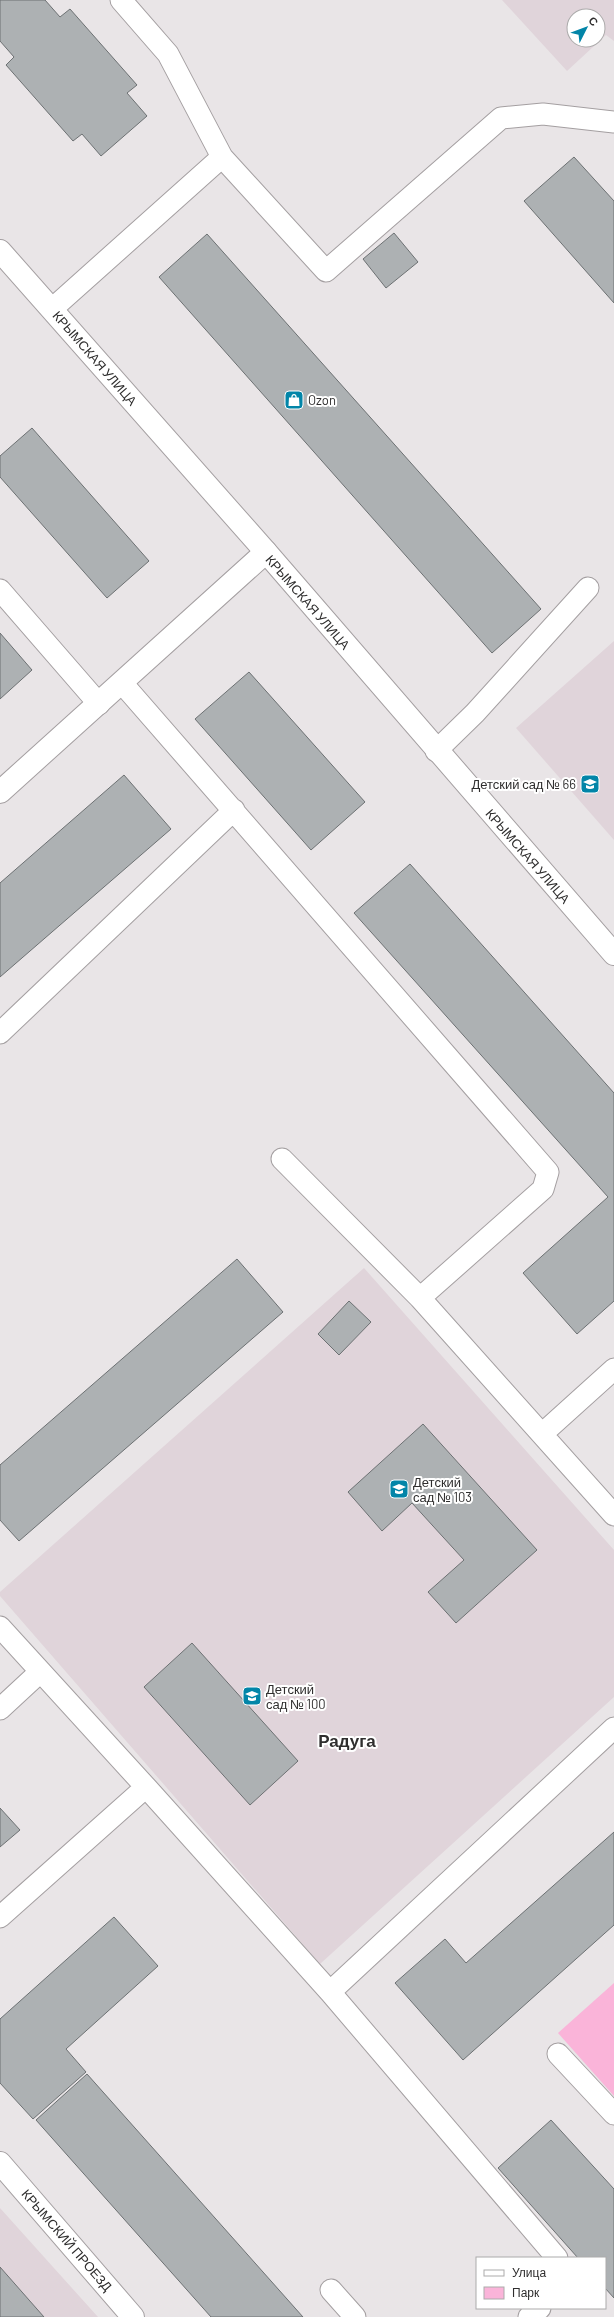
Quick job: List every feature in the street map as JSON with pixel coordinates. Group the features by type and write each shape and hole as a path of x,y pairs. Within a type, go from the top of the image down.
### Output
{"main road":[{"name":"КРЫМСКАЯ УЛИЦА","path":"0,251 266,552 436,751 614,954"},
{"path":"0,792 266,552"},
{"name":"КРЫМСКИЙ ПРОЕЗД","path":"0,2164 133,2317"}],"lane":[{"path":"121,0 168,54 222,157 326,271 501,118 543,114 614,122"},
{"path":"52,309 222,157"},
{"path":"436,751 475,713 588,588"},
{"path":"0,590 99,704"},
{"path":"122,683 548,1172 543,1189 420,1298"},
{"path":"0,1033 234,810"},
{"path":"282,1159 420,1298 614,1515"},
{"path":"542,1434 614,1369"},
{"path":"0,1627 330,1992 556,2257"},
{"path":"0,1709 40,1672"},
{"path":"330,1992 614,1728"},
{"path":"0,1918 146,1787"},
{"path":"558,2054 614,2114"},
{"path":"331,2290 355,2317"},
{"path":"530,2317 539,2309"}],"shaded area":[{"path":"502,0 614,0 614,41 606,35 606,8 566,8 566,48 592,48 567,71"},
{"name":"Детский сад № 66","path":"614,641 614,840 516,728"},
{"path":"364,1268 614,1550 614,1697 320,1964 0,1596 0,1592"},
{"path":"0,2208 98,2317 0,2317"}],"green space":[{"path":"614,1983 614,2096 558,2033"}],"building":[{"path":"0,0 45,0 60,17 70,9 137,85 127,93 147,116 101,156 82,134 73,141 6,65 14,57 0,41"},
{"path":"574,157 614,201 614,303 524,201"},
{"path":"394,233 418,262 386,288 363,259"},
{"path":"207,234 541,609 492,653 159,277"},
{"path":"32,428 149,561 107,598 0,477 0,456"},
{"path":"0,633 32,670 0,699"},
{"path":"249,672 365,802 311,850 195,719"},
{"path":"124,775 171,829 0,977 0,883"},
{"path":"410,864 614,1093 614,1301 577,1334 523,1273 608,1197 354,913"},
{"path":"237,1259 283,1312 19,1541 0,1520 0,1465"},
{"path":"349,1301 371,1322 339,1355 318,1334"},
{"path":"423,1424 537,1550 456,1623 428,1592 464,1560 412,1503 382,1531 348,1492"},
{"path":"192,1643 298,1761 250,1805 144,1687"},
{"path":"0,1808 20,1830 0,1847"},
{"path":"614,1832 614,1925 463,2060 395,1983 445,1939 466,1963"},
{"path":"114,1917 158,1966 66,2049 86,2072 33,2119 0,2083 0,2019"},
{"path":"87,2074 303,2317 211,2317 36,2120"},
{"path":"551,2120 614,2189 614,2298 606,2289 606,2257 577,2257 498,2168"},
{"path":"0,2267 44,2317 0,2317"}],"place":[{"name":"Ozon","path":"294,400"},
{"name":"Детский сад № 66","path":"590,784"},
{"name":"Детский сад № 103","path":"399,1489"},
{"name":"Детский сад № 100","path":"252,1696"}],"district":[{"name":"Радуга","path":"347,1740"}]}
